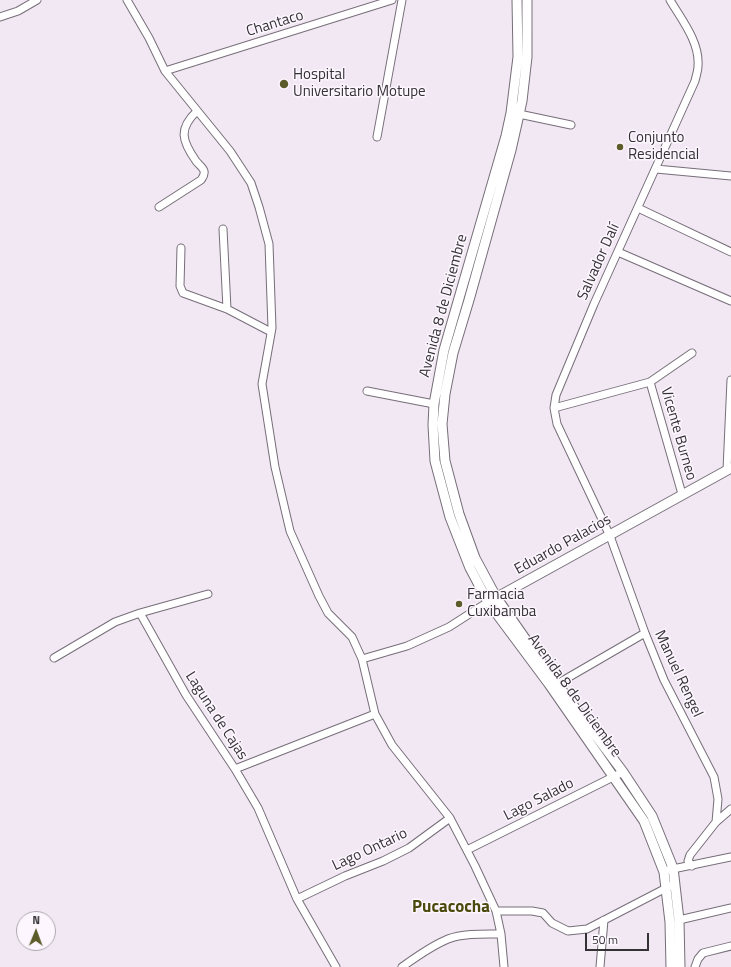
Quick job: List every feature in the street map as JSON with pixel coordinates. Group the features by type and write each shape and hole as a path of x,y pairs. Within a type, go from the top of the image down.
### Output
{"main road":[{"name":"Avenida 8 de Diciembre","path":"517,0 518,57 511,113 506,136 444,350 434,404 433,425 435,461 450,517 470,568 488,602 542,674 614,776 644,821 669,870 675,884 679,920 680,967"},
{"name":"Avenida 8 de Diciembre","path":"527,0 527,57 519,114 511,150 453,353 445,394 442,424 446,461 459,514 475,558 496,597 557,684 623,772 652,816 669,870 666,888 670,922 671,967"},
{"name":"Eduardo Palacios","path":"488,602 729,469"}],"street":[{"path":"0,17 18,11 37,0"},
{"path":"127,0 149,38 165,71 230,151 251,183 269,244 271,332 262,384 275,467 290,531 328,613 352,637 362,659 375,714 392,746 450,818 467,850 496,911 501,934 504,967"},
{"name":"Chantaco","path":"165,71 392,0"},
{"path":"376,137 402,0"},
{"name":"Salvador Dalí","path":"610,536 557,424 554,408 556,394 594,304 695,81 698,65 697,54 693,40 672,0"},
{"path":"159,207 201,180 204,176 204,170 196,162 184,143 185,127 197,111"},
{"path":"519,114 571,125"},
{"path":"656,169 731,176"},
{"path":"638,208 731,252"},
{"path":"223,229 227,309"},
{"path":"181,248 180,286 183,293 227,309 271,332"},
{"path":"618,252 731,301"},
{"path":"554,408 650,382 692,353"},
{"path":"729,469 731,380"},
{"name":"Vicente Burneo","path":"650,382 682,494"},
{"path":"367,391 434,404"},
{"name":"Manuel Rengel","path":"610,536 645,633 664,680 714,777 718,799 716,822"},
{"path":"54,658 115,622 140,613 208,594"},
{"name":"Eduardo Palacios","path":"362,659 407,646 449,627 488,602"},
{"name":"Laguna de Cajas","path":"140,613 186,695 235,769 258,808 297,899 336,967"},
{"path":"557,684 645,633"},
{"path":"235,769 375,714"},
{"name":"Lago Salado","path":"467,850 623,772"},
{"path":"692,866 688,861 690,855 716,822 731,809"},
{"name":"Lago Ontario","path":"297,899 345,876 384,861 409,848 450,818"},
{"path":"669,870 731,857"},
{"path":"496,911 532,911 543,913 552,923 568,931 587,929 675,884"},
{"path":"679,920 731,908"},
{"path":"600,967 604,920"},
{"path":"402,967 423,952 449,939 472,934 501,934"},
{"path":"695,967 698,959 703,953 731,946"}],"place":[{"name":"Hospital Universitario Motupe","path":"284,84"},
{"name":"Conjunto Residencial","path":"620,147"},
{"name":"Farmacia Cuxibamba","path":"459,604"}],"district":[{"name":"Pucacocha","path":"451,908"}]}
